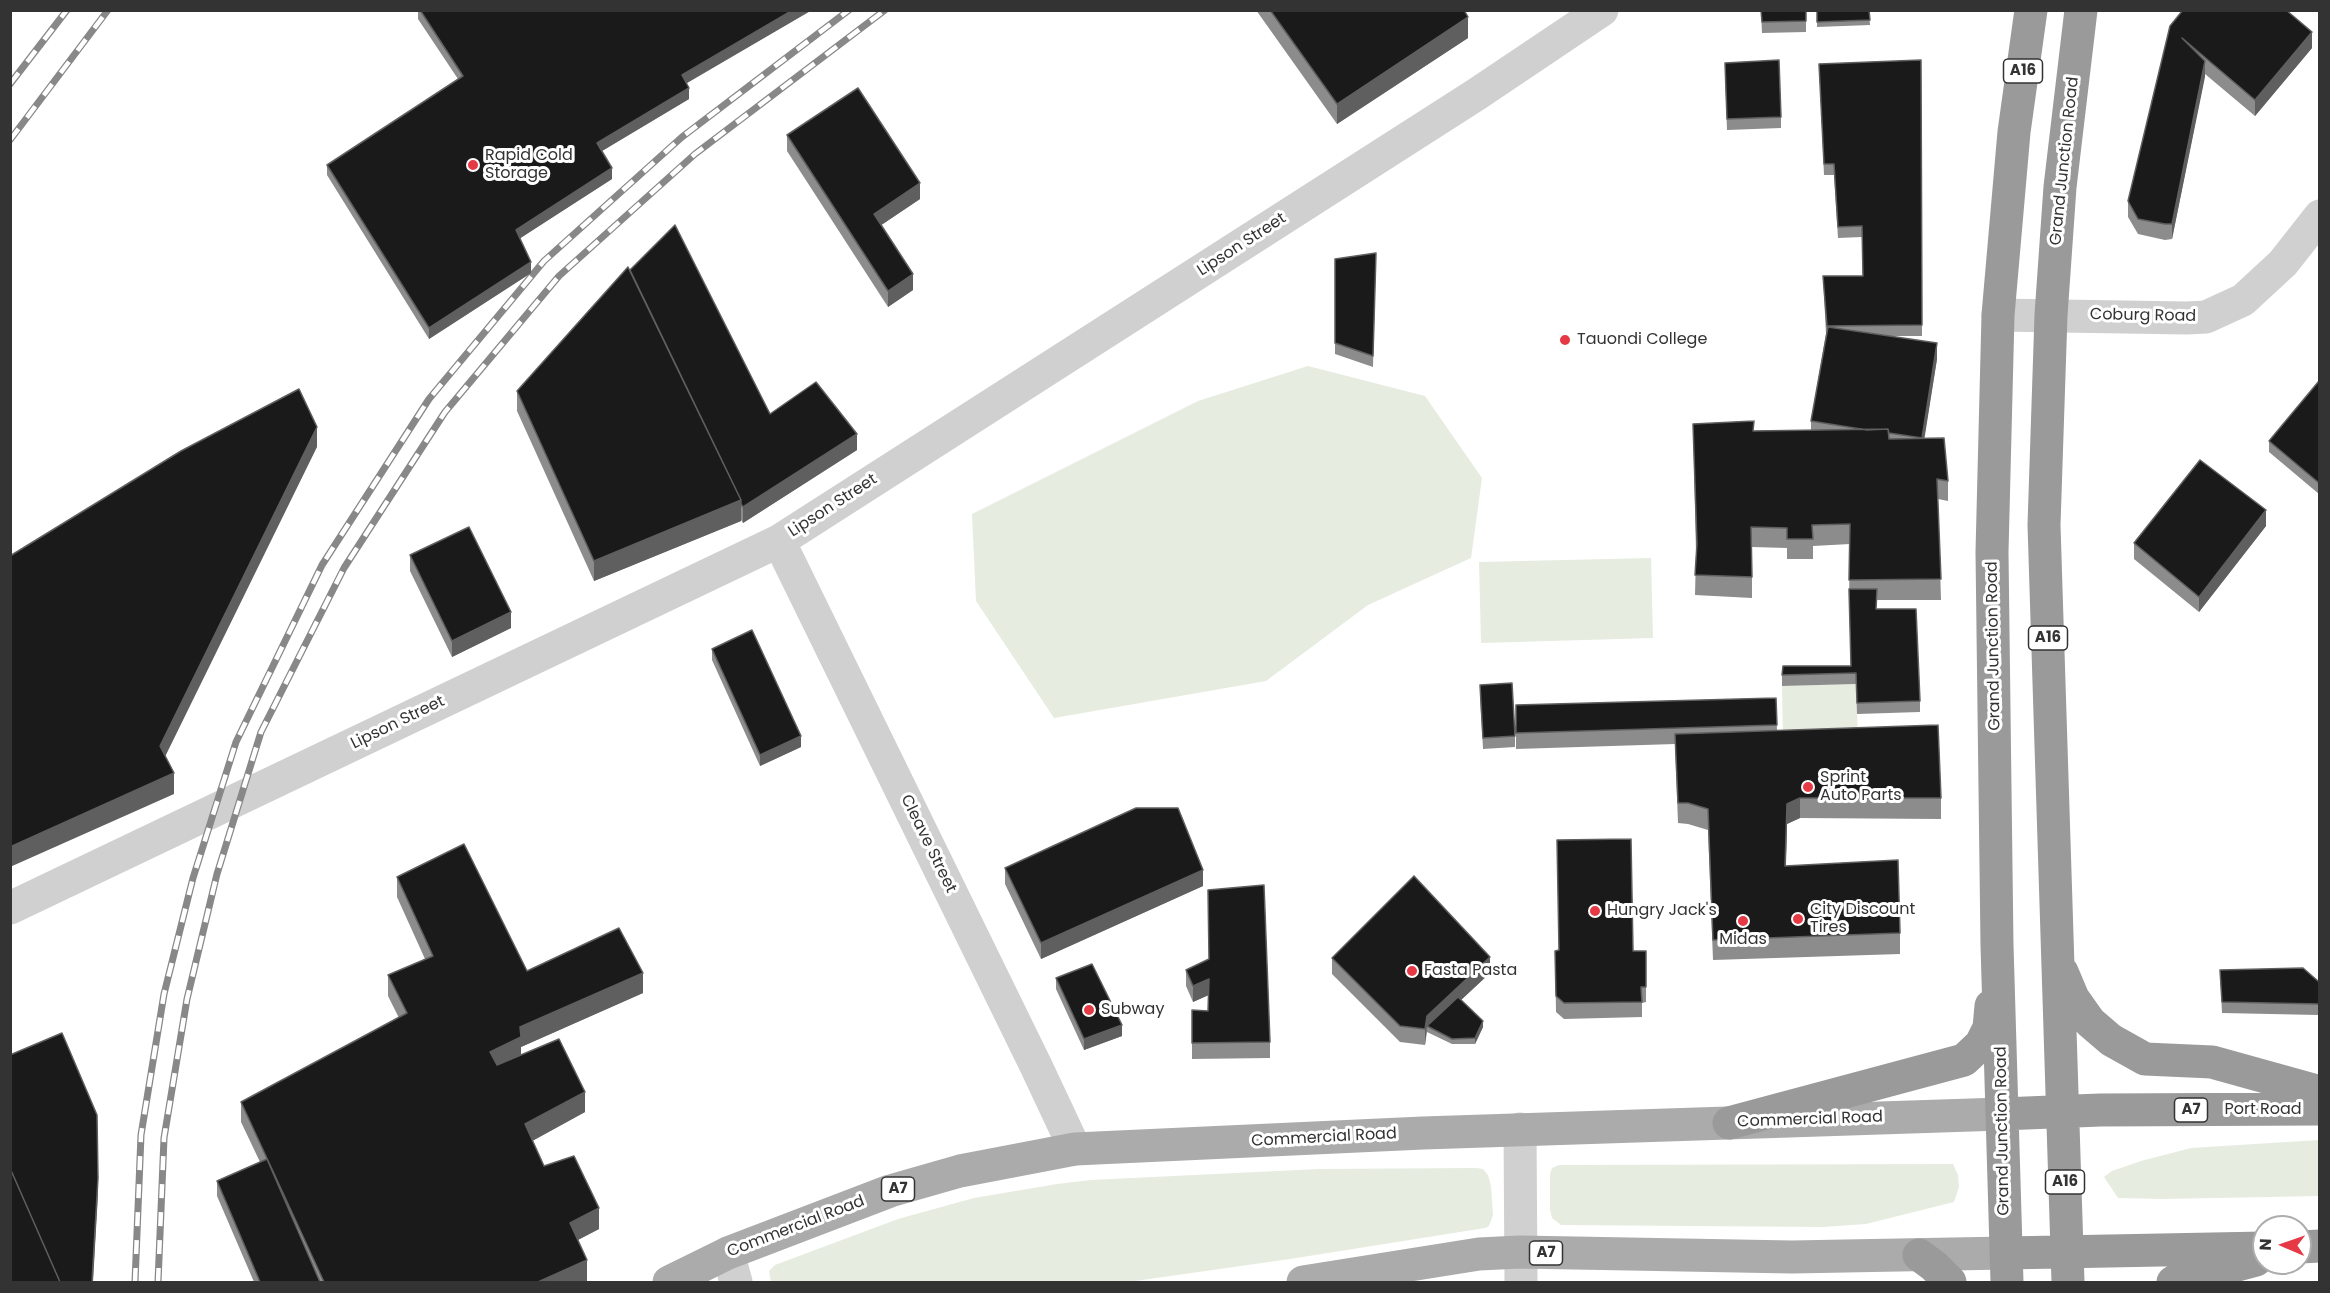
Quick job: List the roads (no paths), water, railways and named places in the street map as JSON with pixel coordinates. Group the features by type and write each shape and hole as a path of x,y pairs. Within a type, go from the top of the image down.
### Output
{"highway":[{"name":"Grand Junction Road","path":"2006,1268 1992,552 1998,315 2014,132 2031,10"},
{"name":"Grand Junction Road","path":"2068,1267 2044,525 2051,315 2060,187 2081,10"},
{"path":"1729,1123 1964,1060 1981,1044 1989,1028 1998,945"},
{"path":"2058,962 2073,998 2090,1022 2111,1040 2145,1059 2212,1062 2319,1092"},
{"name":"Port Road","path":"2063,1112 2319,1109"},
{"name":"A7","path":"2002,1114 2063,1112"},
{"name":"A7","path":"2006,1268 2068,1267 2252,1249"},
{"path":"1919,1255 1950,1282"},
{"path":"2174,1282 2252,1261"}],"main road":[{"name":"Commercial Road","path":"669,1282 732,1268 890,1191 960,1171 1075,1149 1520,1129 2002,1114"},
{"name":"A7","path":"1303,1282 1479,1254 1520,1267 1792,1257 1919,1255 2006,1268"}],"street":[{"name":"Lipson Street","path":"10,908 779,541 1477,94 1602,10"},
{"name":"Coburg Road","path":"1998,315 2206,317 2242,300 2283,263 2319,216"},
{"name":"Cleave Street","path":"779,541 1032,1056 1075,1149"},
{"path":"1520,1129 1520,1267"}],"railway":[{"path":"10,84 67,10"},
{"path":"10,140 108,10"},
{"path":"135,1282 141,1135 164,994 193,878 236,742 322,565 429,399 544,261 682,137 849,10"},
{"path":"158,1282 164,1138 187,999 217,874 261,732 344,568 445,412 559,276 695,154 885,10"}],"place":[{"name":"Rapid Cold Storage","path":"473,165"},
{"name":"Tauondi College","path":"1565,340"},
{"name":"Sprint Auto Parts","path":"1808,787"},
{"name":"Hungry Jack's","path":"1595,911"},
{"name":"City Discount Tires","path":"1798,919"},
{"name":"Midas","path":"1743,921"},
{"name":"Fasta Pasta","path":"1412,971"},
{"name":"Subway","path":"1089,1010"}]}
